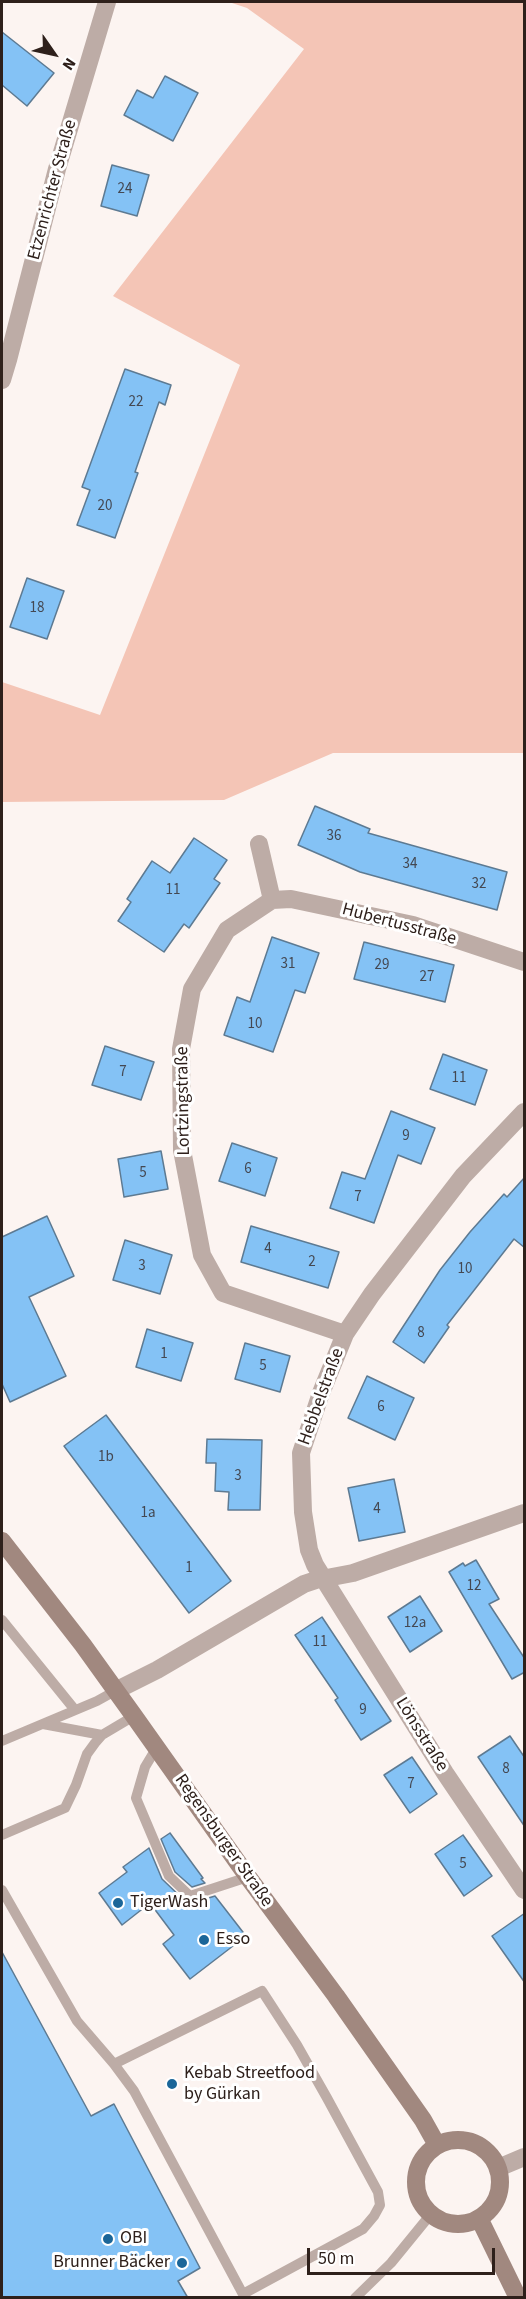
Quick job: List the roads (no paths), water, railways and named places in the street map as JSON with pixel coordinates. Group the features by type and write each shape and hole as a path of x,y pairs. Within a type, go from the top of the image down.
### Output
{"main road":[{"name":"Regensburger Straße","path":"2,1541 83,1645 157,1747 248,1878 423,2120 437,2145"},
{"path":"455,2140 473,2142 488,2152 498,2168 500,2182 498,2196 491,2209 467,2223 453,2224 431,2214 422,2203 417,2190 416,2177 427,2153 437,2145 455,2140"},
{"path":"479,2218 518,2298"}],"street":[{"name":"Etzenrichter Straße","path":"2,380 57,169 107,2"},
{"path":"259,844 272,900"},
{"name":"Hubertusstraße","path":"272,900 291,899 413,925 525,962"},
{"name":"Lortzingstraße","path":"272,900 227,930 192,989 181,1049 183,1150 202,1255 223,1293 345,1334"},
{"name":"Hebbelstraße","path":"323,1578 309,1550 303,1512 301,1453 321,1393 345,1334 400,1254 463,1176 525,1112"},
{"path":"115,1691 157,1670 290,1592 323,1578 353,1573 525,1513"},
{"name":"Lönsstraße","path":"323,1578 445,1773 525,1890"},
{"path":"498,2168 525,2157"}],"lane":[{"path":"2,1620 75,1710"},
{"path":"2,1741 115,1691"},
{"path":"2,1835 65,1808 87,1754 102,1736 134,1716"},
{"path":"43,1724 102,1736"},
{"path":"157,1747 145,1767 136,1798 169,1876 190,1896 248,1878"},
{"path":"2,1890 77,2021 134,2091 244,2296 363,2229 374,2216 380,2205 378,2192 297,2044 262,1991 114,2064"},
{"path":"354,2298 391,2263 431,2214"}],"place":[{"name":"TigerWash","path":"118,1903"},
{"name":"Esso","path":"204,1940"},
{"name":"Kebab Streetfood by Gürkan","path":"172,2084"},
{"name":"OBI","path":"108,2239"},
{"name":"Brunner Bäcker","path":"182,2263"}]}
